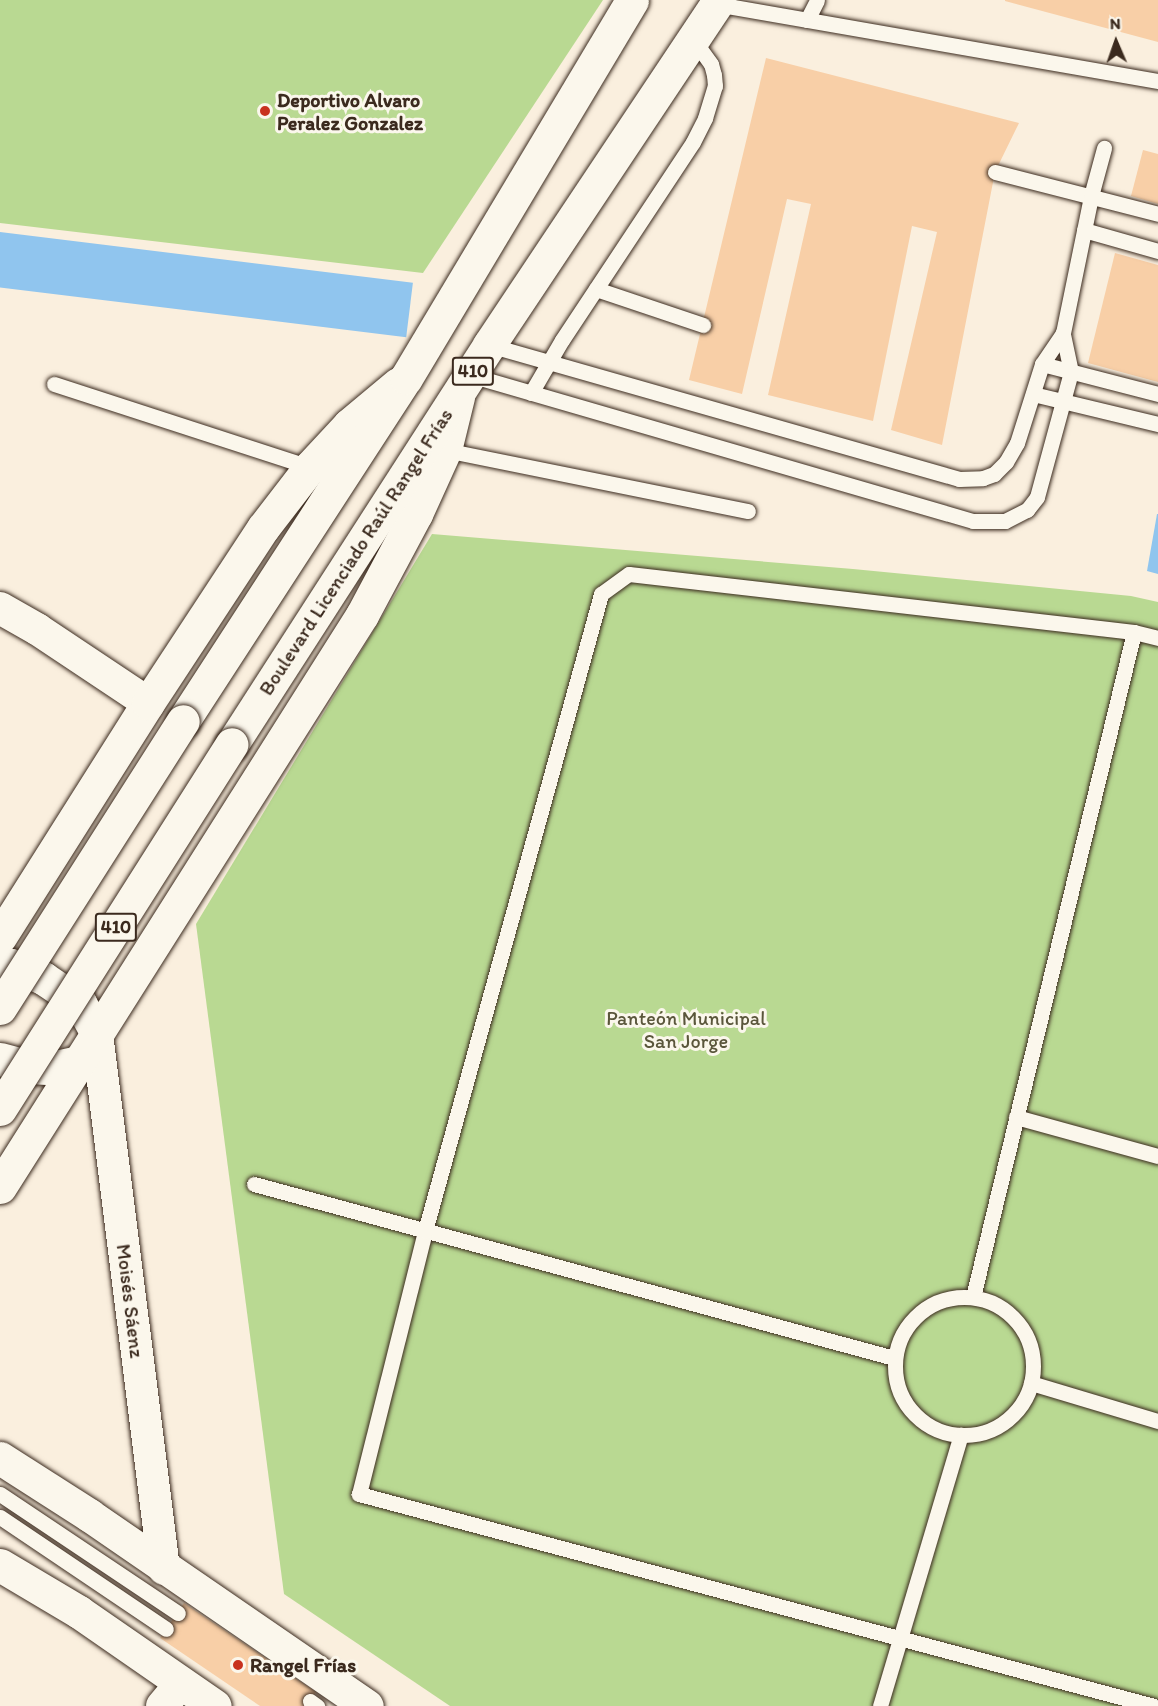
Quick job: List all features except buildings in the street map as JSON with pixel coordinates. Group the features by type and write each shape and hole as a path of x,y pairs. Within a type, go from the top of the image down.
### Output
{"main road":[{"name":"410","path":"0,1008 406,378 632,0"},
{"name":"Boulevard Licenciado Raúl Rangel Frías","path":"0,1109 489,345 717,2"},
{"path":"0,937 148,703 263,528 310,467 349,425 406,378"},
{"path":"0,1187 362,615 416,514 445,450 464,385"},
{"path":"0,965 11,965 43,978 80,1003 97,1034"},
{"path":"0,1059 29,1067 51,1068 79,1062"},
{"path":"0,1458 89,1515 164,1569 367,1706"},
{"path":"0,1565 79,1612 171,1694 215,1706"}],"street":[{"path":"0,608 37,629 148,703"},
{"name":"Moisés Sáenz","path":"97,1034 164,1569"}],"lane":[{"path":"807,20 817,0"},
{"path":"717,2 807,20 1158,81"},
{"path":"531,393 693,142 705,118 713,96 714,75 711,64 693,39"},
{"path":"489,345 958,479 972,480 993,474 1006,462 1017,443 1042,364 1063,333 1091,196 1104,148"},
{"path":"995,172 1158,214"},
{"path":"1084,230 1158,250"},
{"path":"596,289 703,325"},
{"path":"464,385 531,393 973,521 1005,521 1027,510 1037,497 1071,372 1063,333"},
{"path":"1042,364 1158,394"},
{"path":"54,384 310,467"},
{"path":"1033,394 1158,424"},
{"path":"445,450 748,512"},
{"path":"1154,1706 359,1494 425,1231 602,594 629,574 1134,632 1158,638"},
{"path":"973,1297 1134,632"},
{"path":"1016,1117 1158,1156"},
{"path":"254,1184 894,1358"},
{"path":"951,1297 973,1297 996,1304 1014,1318 1028,1337 1034,1360 1031,1383 1022,1405 1005,1422 984,1432 961,1435 937,1430 917,1418 903,1401 895,1380 894,1358 900,1337 912,1318 930,1305 951,1297"},
{"path":"1031,1383 1158,1421"},
{"path":"880,1706 961,1435"},
{"path":"0,1494 178,1613"},
{"path":"0,1517 166,1629"}],"green space":[{"name":"Deportivo Alvaro Peralez Gonzalez","path":"0,0 603,0 423,273 0,223"},
{"name":"Panteón Municipal San Jorge","path":"432,534 853,569 1131,596 1158,602 1158,1706 450,1706 284,1594 196,924"}],"water":[{"path":"0,232 413,283 406,337 0,287"},
{"path":"1158,514 1158,574 1147,571"}],"place":[{"name":"Deportivo Alvaro Peralez Gonzalez","path":"265,111"},
{"name":"Rangel Frías","path":"238,1665"}]}
